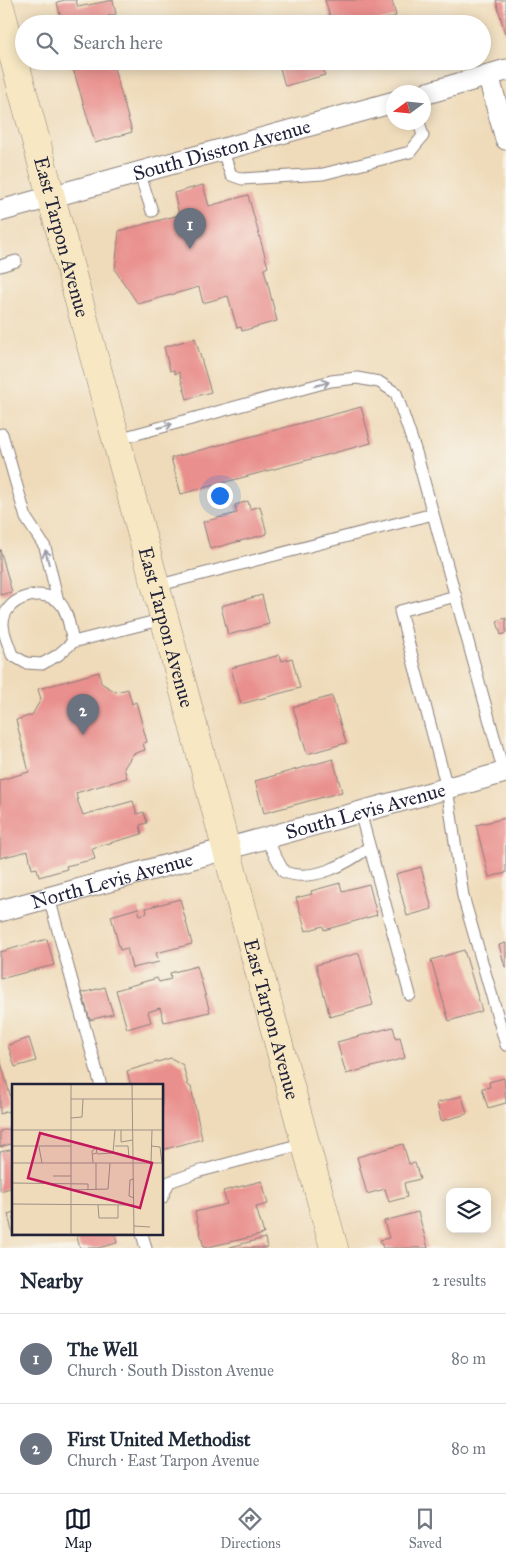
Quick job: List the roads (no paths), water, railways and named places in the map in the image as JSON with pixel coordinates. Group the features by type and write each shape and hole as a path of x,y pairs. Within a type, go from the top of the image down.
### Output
{"main road":[{"name":"East Tarpon Avenue","path":"1,12 15,64"},
{"name":"East Tarpon Avenue","path":"17,70 118,439 225,850 334,1248"}],"street":[{"path":"431,92 497,73 506,138"},
{"name":"South Disston Avenue","path":"0,211 386,104"},
{"name":"South Levis Avenue","path":"225,850 505,772"},
{"name":"North Levis Avenue","path":"0,911 225,850"}],"lane":[{"path":"222,149 231,175 242,180 323,174 410,152 423,136 421,130"},
{"path":"139,172 152,211"},
{"path":"0,266 16,261"},
{"path":"118,439 331,381 357,378 379,382 396,394 416,452 505,772"},
{"path":"1,435 26,518 45,547 58,601 64,609 72,642"},
{"path":"156,586 433,514"},
{"path":"58,601 36,596 20,599 10,607 3,622 12,654 26,663 42,664 58,655 72,642 164,619"},
{"path":"456,596 400,611 447,788 462,896 506,1045"},
{"path":"360,812 410,995"},
{"path":"266,839 284,872 295,876 313,875 334,867 356,857 370,847"},
{"path":"49,898 100,1084"},
{"path":"164,1193 169,1182 197,1172 305,1143"}],"place":[{"name":"The Well","path":"190,249"},
{"name":"First United Methodist","path":"83,735"}]}
